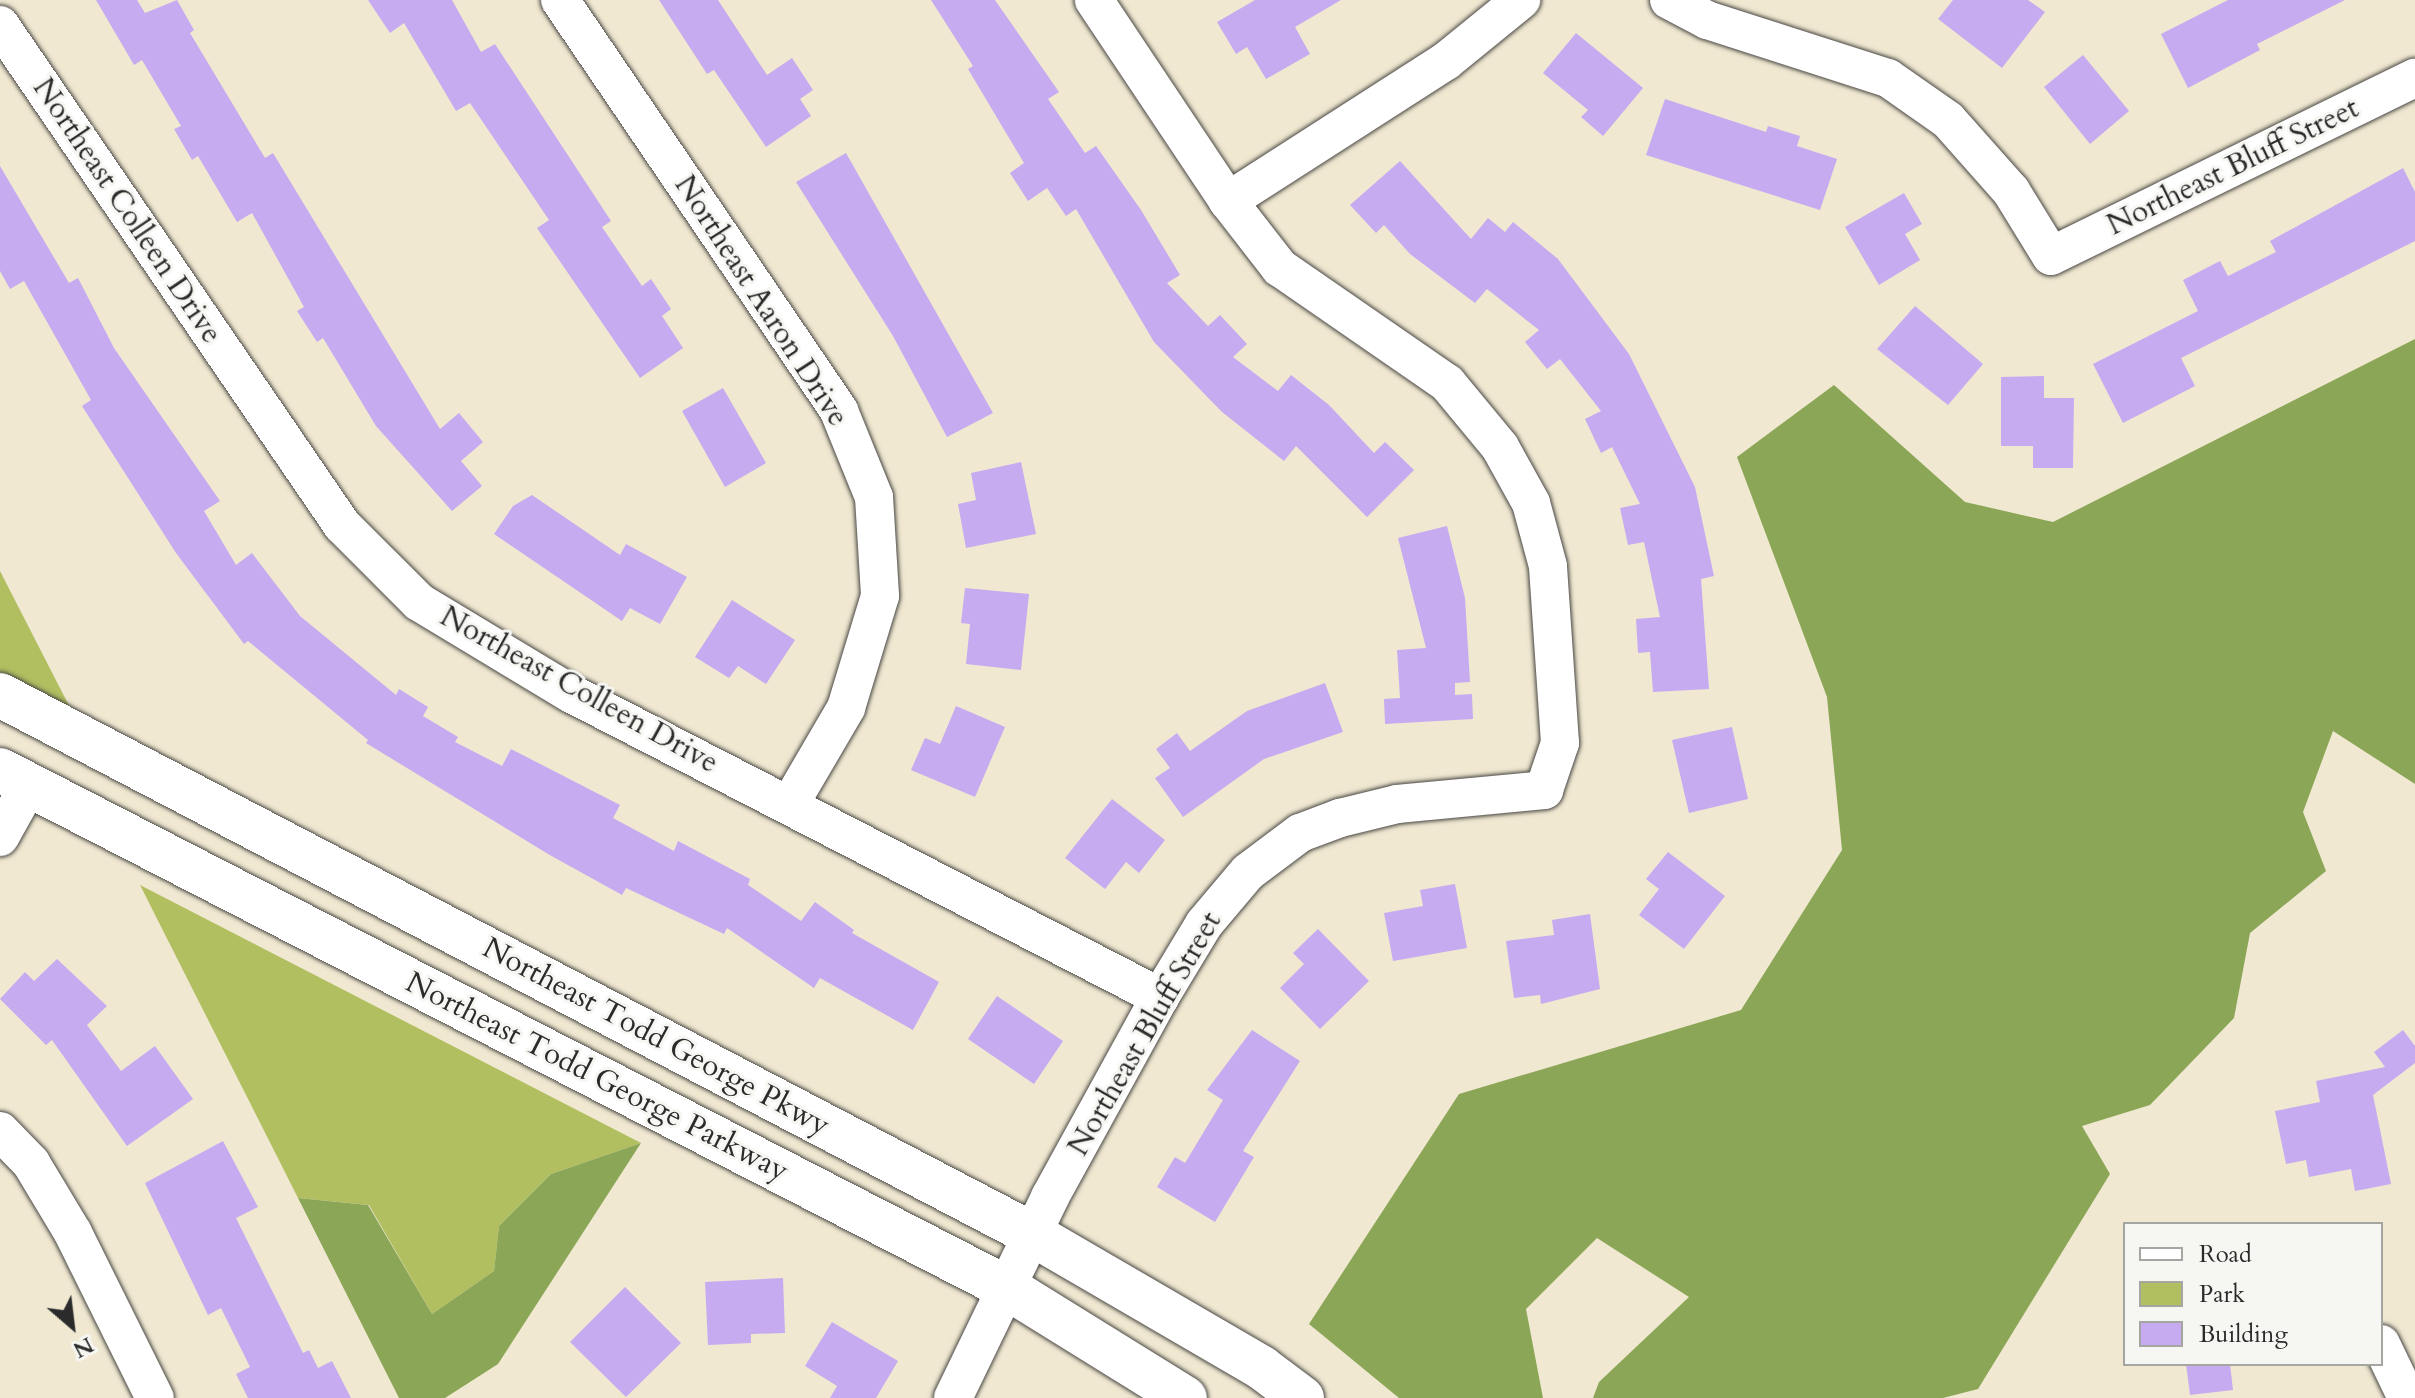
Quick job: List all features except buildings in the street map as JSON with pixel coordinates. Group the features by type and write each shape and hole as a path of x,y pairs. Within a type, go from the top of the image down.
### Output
{"main road":[{"name":"Northeast Todd George Pkwy","path":"0,695 1032,1234 1262,1368 1302,1398"},
{"name":"Northeast Todd George Parkway","path":"14,778 1009,1289 1185,1398"}],"street":[{"name":"Northeast Aaron Drive","path":"560,0 839,411 874,497 880,596 846,708 790,804"},
{"path":"1094,0 1228,201 1446,61 1521,0"},
{"name":"Northeast Bluff Street","path":"1669,0 1707,20 1888,78 1948,120 2011,191 2051,256 2415,78"},
{"name":"Northeast Colleen Drive","path":"0,25 342,525 419,602 483,644 1160,997"},
{"name":"Northeast Bluff Street","path":"953,1398 1009,1289 1032,1234 1160,997 1204,924 1248,872 1300,833 1397,804 1544,790 1560,743 1558,676 1548,566 1531,503 1500,447 1447,383 1280,268 1228,201"},
{"path":"0,837 14,778"},
{"path":"0,1131 31,1163 73,1233 155,1398"},
{"path":"2383,1348 2407,1398"}],"green space":[{"path":"2415,339 2415,784 2333,731 2303,812 2326,871 2250,933 2234,1018 2150,1105 2082,1126 2110,1174 1978,1389 1943,1398 1593,1398 1599,1382 1689,1297 1597,1238 1526,1309 1543,1398 1399,1398 1309,1324 1459,1094 1741,1010 1842,850 1827,697 1737,457 1834,385 1965,502 2053,522"},
{"path":"0,571 82,731 0,690"},
{"path":"140,885 641,1143 551,1174 499,1226 494,1271 432,1314 369,1205 298,1198"},
{"path":"641,1143 498,1364 445,1398 399,1398 298,1198 368,1205 432,1314 494,1271 499,1226 551,1174"}]}
